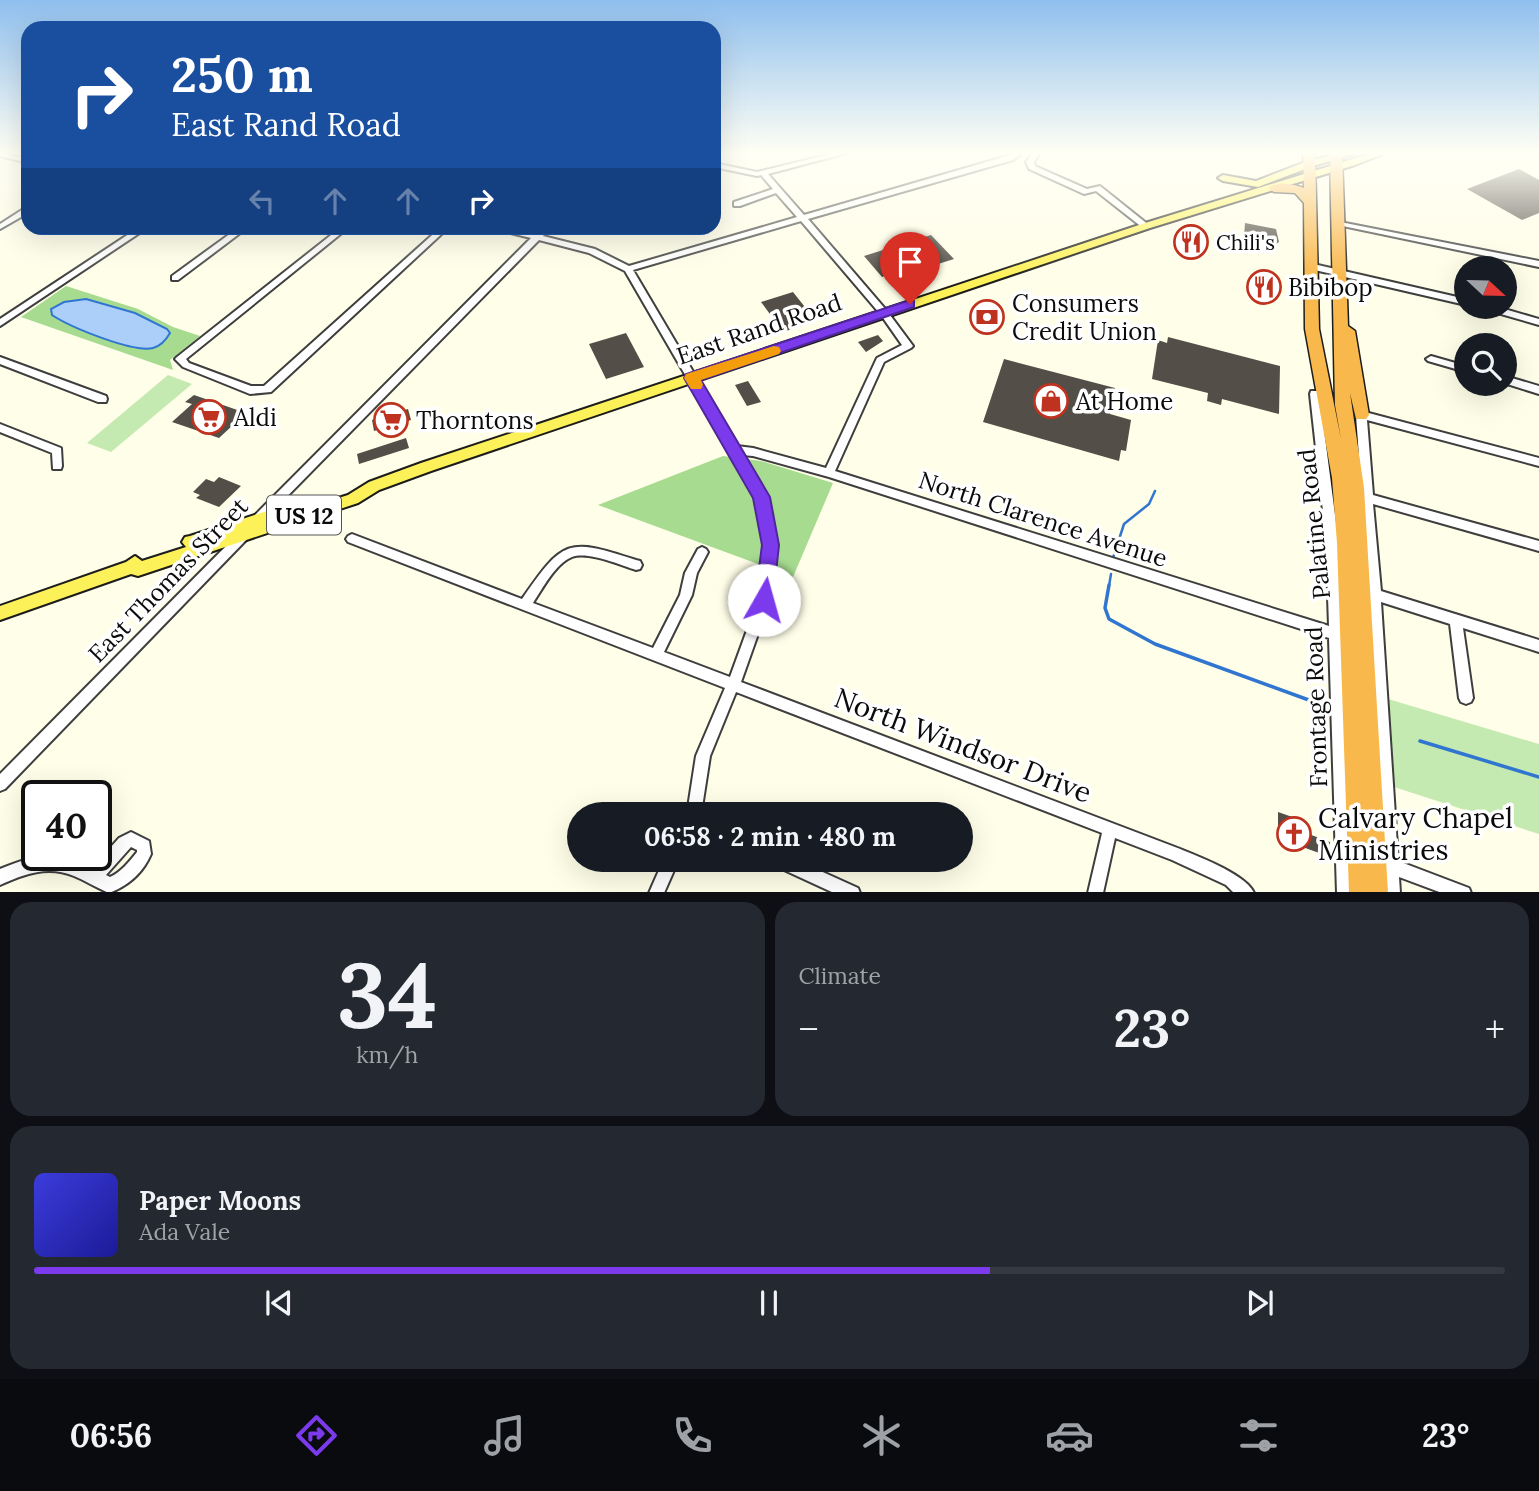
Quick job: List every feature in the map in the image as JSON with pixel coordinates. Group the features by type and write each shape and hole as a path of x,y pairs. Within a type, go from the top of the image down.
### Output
{"highway":[{"path":"1305,195 1309,201"},
{"name":"Palatine Road","path":"1309,195 1312,328 1340,478 1346,543 1360,892"},
{"name":"Palatine Road","path":"1337,195 1343,405 1357,501 1377,892"},
{"path":"1341,313 1348,330 1361,415"},
{"path":"1312,328 1315,394"}],"main road":[{"path":"1219,201 1220,195"},
{"name":"East Rand Road","path":"131,567 138,569 353,499 362,491 426,467 1234,195"},
{"name":"East Rand Road","path":"1219,201 1246,195"},
{"name":"East Rand Road","path":"0,613 131,567 158,553 351,490 362,491"}],"street":[{"path":"737,204 764,195"},
{"path":"782,195 884,313 908,346 880,360 829,473"},
{"path":"628,269 879,195"},
{"path":"1106,195 1146,226"},
{"path":"0,226 21,214"},
{"path":"1338,223 1539,264"},
{"path":"0,323 132,235"},
{"path":"174,278 233,235"},
{"path":"335,235 180,359 186,365 250,390 267,389 436,235"},
{"path":"529,235 592,251 628,269 761,497 770,545 764,600 703,756 696,802"},
{"name":"East Thomas Street","path":"0,784 537,237"},
{"path":"1309,266 1454,299"},
{"path":"1517,316 1539,322"},
{"path":"1431,359 1454,366"},
{"path":"0,360 102,399"},
{"path":"1517,384 1539,390"},
{"name":"Frontage Road","path":"1315,394 1332,538 1345,892"},
{"path":"1392,892 1375,595 1361,415 1539,462"},
{"path":"0,428 57,452 57,466"},
{"name":"North Clarence Avenue","path":"736,450 753,452 829,473 1336,634"},
{"path":"1368,498 1539,545"},
{"name":"North Windsor Drive","path":"352,539 1175,854 1231,880 1247,892"},
{"path":"525,604 555,561 575,549 596,551 636,565"},
{"path":"656,655 686,595 691,573 702,552"},
{"path":"1375,595 1539,646"},
{"path":"1456,622 1466,698"},
{"path":"1095,892 1110,830"},
{"path":"0,877 41,862 61,861 94,877"},
{"path":"1390,866 1464,892"},
{"path":"656,892 666,872"},
{"path":"806,872 853,892"}],"green space":[{"path":"66,286 138,309 173,327 200,336 170,360 173,370 21,317"},
{"path":"168,375 192,384 111,452 87,443"},
{"path":"723,456 761,461 833,483 793,577 598,505"},
{"path":"1388,699 1539,744 1539,834 1394,787"}],"water":[{"path":"86,299 135,313 170,333 156,347 144,349 87,332 52,315 51,309 64,302"}],"building":[{"path":"1477,195 1539,195 1539,213 1522,220"},
{"path":"1245,223 1276,229 1279,242 1276,244 1244,237"},
{"name":"Chili's","path":"1192,232 1206,240 1190,248 1178,238"},
{"path":"931,235 954,259 906,274 903,270 882,277 864,256"},
{"path":"793,292 816,321 783,332 761,302"},
{"name":"Consumers Credit Union","path":"991,308 999,316 997,322 969,315"},
{"path":"626,333 644,367 606,379 589,344"},
{"path":"878,335 883,341 866,352 858,342"},
{"path":"1168,337 1280,366 1279,414 1222,399 1221,405 1207,401 1208,393 1152,379 1158,340 1167,343"},
{"name":"At Home","path":"1004,359 1115,388 1110,414 1131,420 1126,451 1121,450 1119,461 983,422"},
{"path":"748,381 761,402 747,406 735,385"},
{"name":"Aldi","path":"194,395 246,413 219,438 172,422 192,404 185,402"},
{"name":"Thorntons","path":"408,409 411,420 374,431 372,420"},
{"name":"Thorntons","path":"406,438 409,448 359,464 357,454"},
{"path":"219,477 241,486 219,507 196,498 200,495 193,492 206,479 214,482"},
{"name":"Calvary Chapel Ministries","path":"1278,812 1298,819 1298,830 1330,842 1330,857 1278,838"}],"waterway":[{"path":"1113,558 1124,524 1149,504 1155,491"},
{"path":"1109,586 1111,574"},
{"path":"1109,585 1105,608 1109,619 1155,644 1317,703"},
{"path":"1420,741 1539,777"}],"slow traffic":[{"path":"696,385 692,378 774,351"}],"place":[{"name":"Chili's","path":"1191,242"},
{"name":"Bibibop","path":"1264,287"},
{"name":"Consumers Credit Union","path":"987,317"},
{"name":"At Home","path":"1051,401"},
{"name":"Aldi","path":"209,417"},
{"name":"Thorntons","path":"391,420"},
{"name":"Calvary Chapel Ministries","path":"1294,834"}],"route":[{"path":"764,600 770,545 761,497 692,378 910,304"}]}
